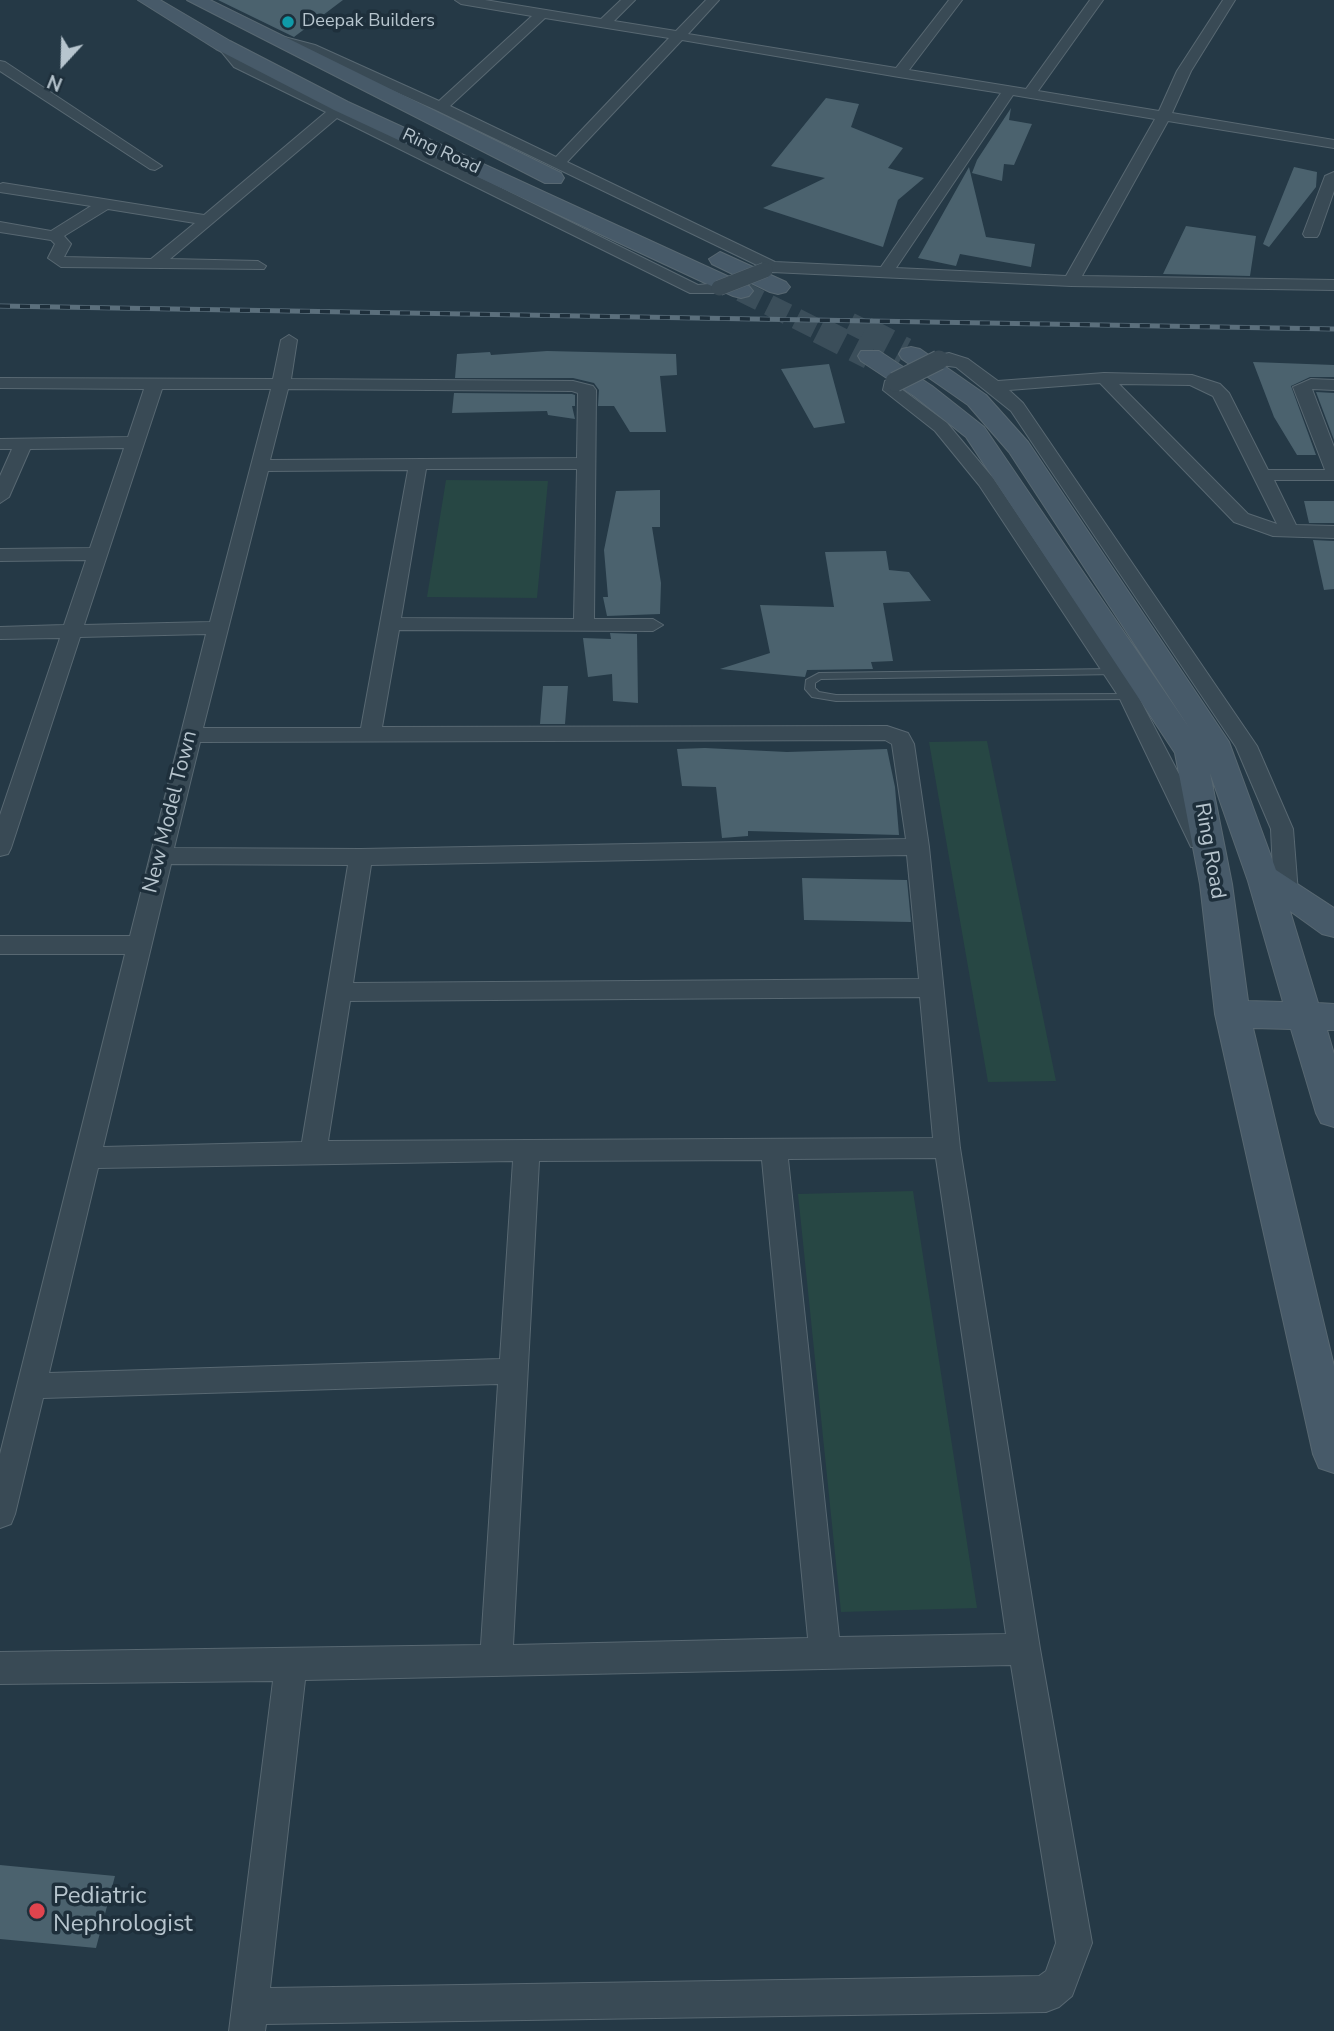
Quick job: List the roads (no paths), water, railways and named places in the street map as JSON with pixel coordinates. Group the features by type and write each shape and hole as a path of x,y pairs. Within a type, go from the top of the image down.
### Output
{"street":[{"name":"Ring Road","path":"147,0 223,46 341,106 741,291"},
{"name":"Ring Road","path":"195,0 778,287"},
{"path":"461,0 1334,144"},
{"path":"603,24 629,0"},
{"path":"558,163 713,0"},
{"path":"899,73 956,0"},
{"path":"1029,94 1097,0"},
{"path":"1071,281 1163,117 1184,71 1229,0"},
{"path":"441,107 542,14"},
{"path":"262,35 310,48 441,107 767,269"},
{"path":"223,46 239,64 696,290 719,288 767,269 886,271 1071,281 1334,285"},
{"path":"0,65 155,166"},
{"path":"0,87 17,76"},
{"path":"886,271 1009,91"},
{"path":"155,264 335,112"},
{"path":"1311,234 1328,200 1332,176"},
{"path":"2,188 206,220"},
{"path":"0,227 41,236 55,235 106,204"},
{"path":"55,235 63,244 57,261 258,266"},
{"name":"New Model Town","path":"0,1514 10,1439 33,1386 138,945 261,466 289,340"},
{"name":"Ring Road","path":"905,351 977,400 1018,447 1214,741 1274,884 1320,1017 1334,1113"},
{"name":"Ring Road","path":"870,356 923,391 975,432 1189,752 1216,884 1232,1014 1334,1454"},
{"path":"1216,884 1182,801 1129,697 986,482 941,427 892,390 891,385 895,382 939,360 948,359 962,363 1017,407 1247,746 1282,829 1274,884 1334,925"},
{"path":"994,386 1104,378 1192,380 1214,388 1220,393 1290,531"},
{"path":"1104,378 1241,518 1256,526 1290,531 1334,532"},
{"path":"0,383 584,388 589,393 585,463 584,625"},
{"path":"1,842 155,383"},
{"path":"1262,475 1334,472 1302,387 1311,384 1334,385"},
{"path":"0,444 135,442"},
{"path":"0,497 23,444"},
{"path":"261,466 585,463"},
{"path":"370,734 418,464"},
{"path":"0,555 98,554"},
{"path":"390,624 653,625"},
{"path":"0,633 218,628"},
{"path":"190,735 887,733 900,738 918,846 947,1148 1024,1649 1074,1943 1059,1983 1046,1994 249,2019 291,1665"},
{"path":"160,856 361,857 918,846"},
{"path":"313,1152 361,857"},
{"path":"0,945 138,945"},
{"path":"339,992 931,988"},
{"path":"1232,1014 1320,1017"},
{"path":"87,1158 313,1152 947,1148"},
{"path":"774,1149 825,1652"},
{"path":"496,1661 527,1151"},
{"path":"33,1386 513,1371"},
{"path":"0,1668 291,1665 1024,1649"}],"lane":[{"path":"1112,672 819,676 810,682 810,689 816,695 836,698 1129,697"}],"tunnel":[{"path":"741,291 819,330"},
{"path":"850,323 868,332"},
{"path":"819,330 823,332"},
{"path":"819,330 870,356"},
{"path":"865,330 905,351"}],"railway":[{"path":"0,306 1334,329"}],"place":[{"name":"Deepak Builders","path":"288,22"},
{"name":"Pediatric Nephrologist","path":"37,1911"}]}
